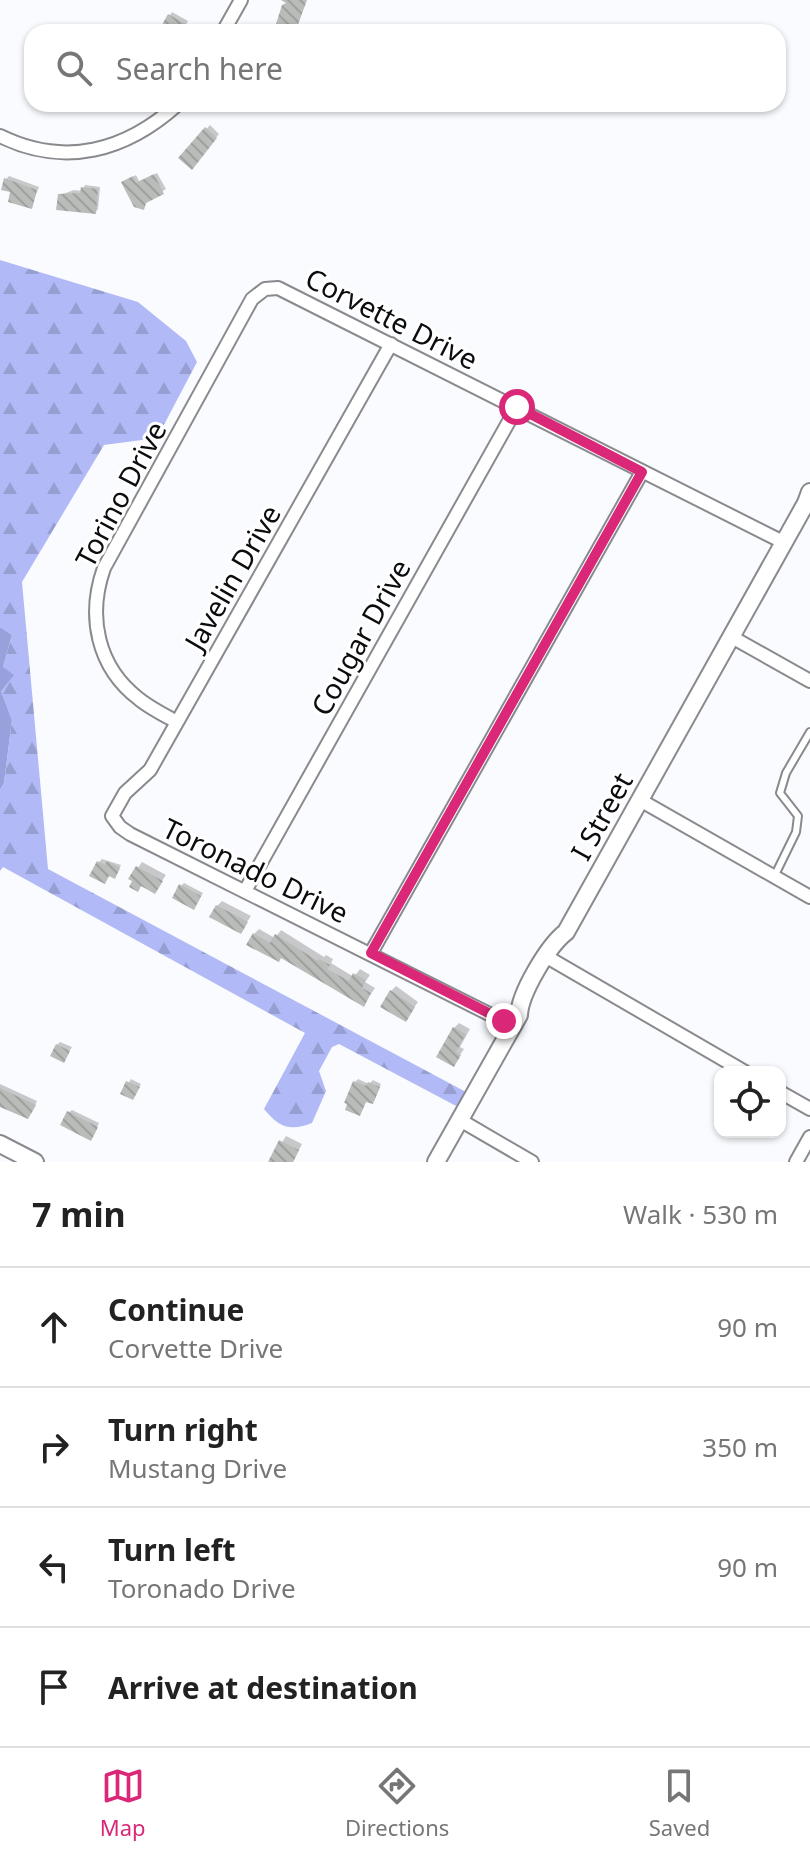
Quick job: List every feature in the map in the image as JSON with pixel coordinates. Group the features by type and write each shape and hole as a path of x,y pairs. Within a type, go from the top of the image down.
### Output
{"street":[{"path":"228,24 241,0"},
{"path":"0,136 45,152 75,153 109,146 143,131 168,112"},
{"name":"Corvette Drive","path":"278,288 785,543"},
{"name":"Torino Drive","path":"177,722 138,699 116,676 101,650 94,620 97,586 252,299 265,289 278,288"},
{"name":"Javelin Drive","path":"106,817 125,793 150,770 391,344"},
{"name":"Cougar Drive","path":"245,891 517,407"},
{"path":"371,953 642,472"},
{"name":"I Street","path":"436,1162 519,1015 526,991 557,939 566,932 785,543 810,492"},
{"path":"730,636 810,681"},
{"path":"640,800 810,897"},
{"name":"Toronado Drive","path":"106,817 130,834 513,1026"},
{"path":"547,957 735,1066"},
{"path":"786,1095 810,1109"},
{"path":"460,1120 532,1162"},
{"path":"796,1162 810,1137"},
{"path":"0,1144 35,1162"}],"lane":[{"path":"774,877 796,832 798,816 780,793 786,773 810,732"}],"green space":[{"path":"0,260 138,302 186,341 197,362 157,438 104,445 22,582 48,869 466,1092 458,1107 339,1044 332,1047 319,1071 326,1091 312,1123 297,1127 280,1124 264,1109 305,1033 3,867 0,871 0,790 4,783 12,720 1,691 3,667 12,635 0,627"}],"shaded area":[{"path":"0,627 12,635 3,667 14,675 1,691 12,720 4,783 0,790"}],"building":[{"path":"281,0 307,0 298,24 276,24 282,5 286,3"},
{"path":"168,14 185,24 162,24"},
{"path":"205,127 217,138 192,170 178,158"},
{"path":"154,174 164,194 146,203 144,210 134,207 121,182 133,176 136,183"},
{"path":"4,178 37,190 32,209 8,202 10,192 1,190"},
{"path":"81,187 98,189 96,214 56,210 58,194 80,193"},
{"path":"97,861 105,865 107,861 120,868 115,879 109,876 105,884 89,876"},
{"path":"136,866 163,881 155,894 141,886 138,892 129,887 132,881 128,879"},
{"path":"179,884 201,896 194,910 172,898"},
{"path":"216,905 248,922 241,934 209,917"},
{"path":"253,933 270,943 275,934 318,961 330,965 327,969 349,981 353,973 366,980 362,988 371,993 364,1007 281,958 279,962 246,945"},
{"path":"390,990 415,1007 406,1022 380,1007"},
{"path":"453,1027 466,1034 456,1052 461,1055 454,1067 436,1057"},
{"path":"56,1044 70,1051 64,1063 50,1056"},
{"path":"126,1081 140,1087 133,1100 120,1094"},
{"path":"353,1081 380,1087 373,1104 366,1102 360,1116 345,1110 347,1104 344,1103"},
{"path":"0,1088 36,1105 28,1119 0,1107"},
{"path":"67,1111 98,1127 91,1141 60,1125"},
{"path":"279,1140 299,1150 293,1162 268,1162"}],"route":[{"path":"504,1021 371,953 642,472 517,407"}]}
